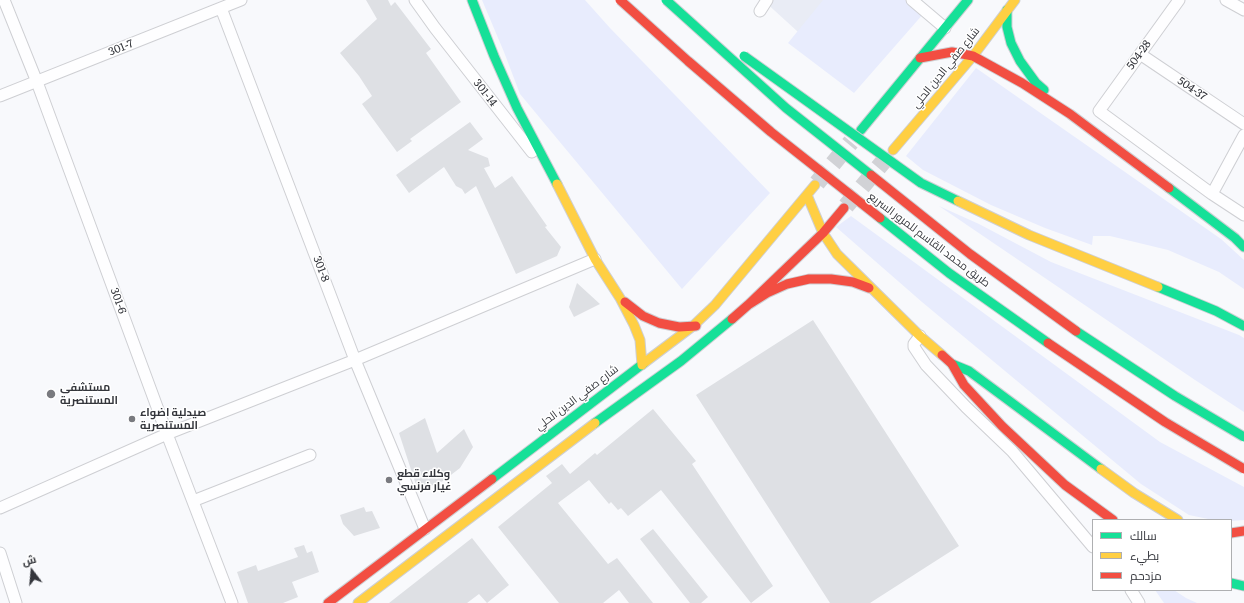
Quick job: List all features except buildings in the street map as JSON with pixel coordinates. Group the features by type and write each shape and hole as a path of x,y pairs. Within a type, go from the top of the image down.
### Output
{"main road":[{"path":"472,0 494,56 517,108 595,259 620,298 634,325 640,340 642,365"},
{"name":"طريق محمد القاسم للمرور السريع","path":"620,0 771,132 949,273 1056,348 1166,422 1244,469"},
{"path":"861,130 968,0"},
{"name":"شارع صفي الدين الحلي","path":"893,150 973,56 1015,0"},
{"path":"667,1 922,183 1029,236 1106,265 1216,311 1244,326"},
{"name":"طريق محمد القاسم للمرور السريع","path":"667,1 786,108 970,254 1080,334 1175,396 1244,437"},
{"path":"1007,10 1007,27 1011,43 1020,61 1036,83 1070,114"},
{"path":"920,58 952,52 973,56 1022,83 1070,114 1235,238 1244,247"},
{"name":"شارع صفي الدين الحلي","path":"328,603 693,326 715,305 815,185"},
{"path":"807,195 823,233 837,254 854,273 920,336 952,364 964,385 1002,426 1065,485 1112,519"},
{"path":"358,603 573,439 681,361 748,305 823,233 844,208"},
{"path":"620,298 643,316 659,323 680,327 712,322 787,284 809,279 831,279 853,282 873,290"},
{"path":"952,364 970,371 1134,493 1176,519"},
{"path":"1232,533 1244,531"},
{"path":"1232,583 1244,586"}],"street":[{"name":"301-6","path":"4,0 37,82 167,434 232,603"},
{"name":"301-7","path":"0,96 241,0"},
{"name":"301-14","path":"415,0 435,28 557,184"},
{"path":"760,11 767,0"},
{"path":"912,0 945,28"},
{"name":"504-28","path":"1179,0 1099,111 1212,194"},
{"path":"1226,0 1244,10"},
{"name":"301-8","path":"222,8 356,360 425,529"},
{"name":"504-37","path":"1140,54 1244,124"},
{"path":"1244,135 1212,194 1244,215"},
{"path":"0,508 167,434 356,360 595,259"},
{"path":"920,336 914,344 914,347 926,365 966,407 1012,451 1092,546"},
{"path":"193,501 310,455"},
{"path":"0,553 16,603"},
{"path":"1132,591 1139,603"}],"shaded area":[{"path":"482,0 585,0 610,28 770,193 682,289 520,94"},
{"path":"763,0 884,0 832,63"},
{"path":"823,0 905,0 924,13 854,93 788,43"},
{"path":"976,68 1221,239 1244,260 1244,289 1219,272 1168,250 1110,236 1093,236 1092,245 1045,228 991,205 923,170 906,156"},
{"path":"939,206 979,224 1051,262 1244,338 1244,412 1195,380"},
{"path":"851,216 1160,442 1244,487 1244,520 1232,521 1232,519 1208,519 1189,515 1141,484 922,302 836,227"},
{"path":"1156,591 1176,591 1197,603 1164,603"}],"tunnel":[{"path":"817,183 851,142"},
{"path":"846,206 893,150"}],"traffic: fast":[{"path":"472,0 494,56 517,108 557,184"},
{"path":"666,0 786,108 871,175"},
{"path":"861,130 968,0"},
{"path":"1007,10 1007,27 1011,43 1020,61 1036,83 1044,90"},
{"path":"744,56 921,183 958,201"},
{"path":"1169,188 1235,238 1244,247"},
{"path":"880,218 949,273 1048,343"},
{"path":"1158,287 1216,311 1244,326"},
{"path":"595,423 681,361 732,319"},
{"path":"1076,331 1175,396 1244,437"},
{"path":"492,479 644,363"},
{"path":"952,364 969,371 1101,469"},
{"path":"1232,583 1244,586"}],"traffic: slow":[{"path":"893,150 973,56 1015,0"},
{"path":"557,184 595,259 620,298 634,325 640,340 642,365"},
{"path":"644,363 693,326 715,305 815,185"},
{"path":"807,195 823,233 837,254 920,336 942,355"},
{"path":"958,201 1029,235 1158,287"},
{"path":"358,603 595,423"},
{"path":"1101,469 1134,493 1176,519"}],"traffic: jam":[{"path":"620,0 771,132 880,218"},
{"path":"920,58 952,52 973,56 1022,83 1070,114 1169,188"},
{"path":"871,175 970,254 1076,331"},
{"path":"732,319 823,233 844,208"},
{"path":"748,305 767,293 787,284 809,279 831,279 853,282 869,288"},
{"path":"625,302 643,316 659,323 679,327 696,326"},
{"path":"1048,343 1165,422 1244,469"},
{"path":"942,355 952,364 964,385 1002,426 1065,485 1112,519"},
{"path":"328,603 492,479"},
{"path":"1232,533 1244,531"}],"place":[{"name":"مستشفى المستنصرية","path":"51,394"},
{"name":"صيدلية اضواء المستنصرية","path":"132,419"},
{"name":"وكلاء قطع غيار فرنسي","path":"389,480"}]}
